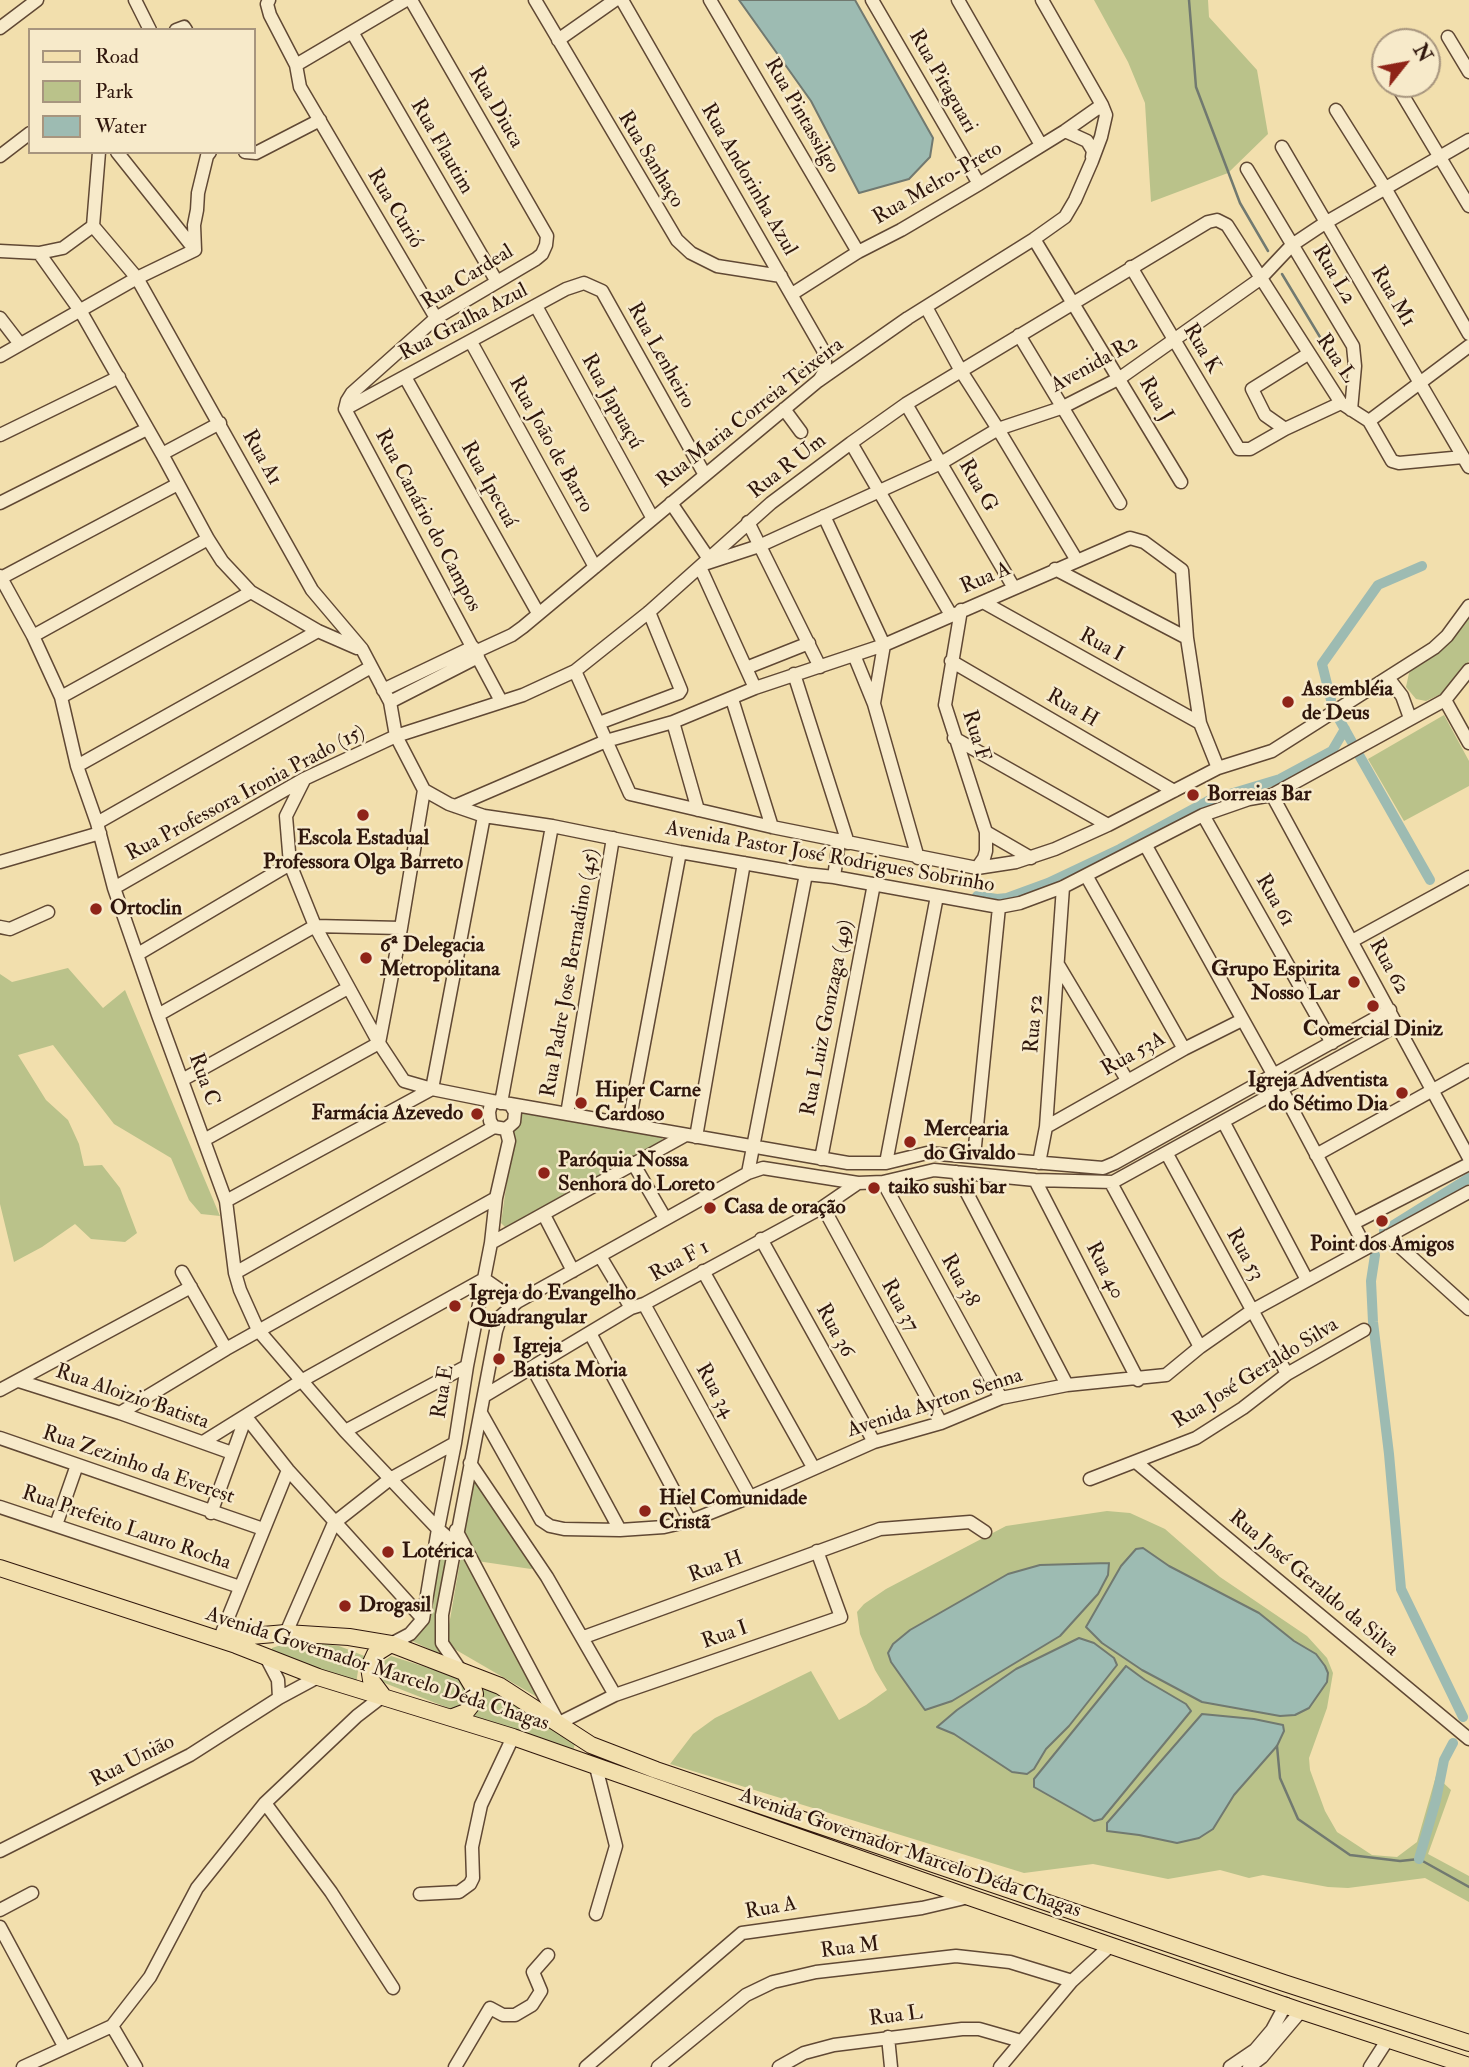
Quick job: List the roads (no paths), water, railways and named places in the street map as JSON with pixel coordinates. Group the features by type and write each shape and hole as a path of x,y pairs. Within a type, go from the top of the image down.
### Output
{"main road":[{"path":"0,1568 190,1630"},
{"name":"Avenida Governador Marcelo Déda Chagas","path":"190,1630 239,1637 286,1633 349,1637 391,1644 510,1691 591,1745 656,1770 1469,2043"},
{"name":"Avenida Governador Marcelo Déda Chagas","path":"190,1630 318,1677 513,1737 969,1897 1469,2066"},
{"path":"267,1659 263,1645 317,1636"},
{"path":"383,1696 372,1680 369,1667 374,1654 391,1644"},
{"path":"453,1717 466,1712 473,1703 473,1686 463,1671"}],"street":[{"path":"0,28 37,0"},
{"path":"135,0 149,28"},
{"name":"Rua Curió","path":"269,0 267,4 270,15 296,65 300,87 436,318"},
{"path":"296,65 408,0"},
{"name":"Rua Diuca","path":"408,0 547,236"},
{"name":"Rua Sanhaço","path":"535,0 670,230 684,248 728,270 781,276"},
{"path":"558,40 614,0"},
{"name":"Rua Andorinha Azul","path":"622,0 822,350"},
{"name":"Rua Pintassilgo","path":"710,0 858,252"},
{"name":"Rua Pitaguari","path":"872,0 979,184"},
{"path":"958,0 1041,145"},
{"path":"1042,0 1102,105"},
{"name":"Rua Flautim","path":"352,32 497,282"},
{"path":"1448,37 1467,64"},
{"path":"1405,98 1469,206"},
{"name":"Rua Melro-Preto","path":"792,294 858,252 979,184 1102,105"},
{"name":"Rua Maria Correia Teixeira","path":"387,696 512,635 818,381 926,307 1060,221 1069,212 1101,137 1106,115 1102,105"},
{"path":"1336,110 1385,188 1469,334"},
{"path":"256,153 320,120"},
{"path":"1065,131 1087,141 1093,151 1092,161"},
{"path":"0,156 28,135"},
{"name":"Avenida R2","path":"705,563 759,546 941,463 998,429 1061,408 1120,378 1260,279 1292,245 1469,140"},
{"name":"Rua M1","path":"1282,147 1466,462"},
{"path":"0,251 39,253 63,248 93,226 99,154"},
{"path":"119,154 195,250"},
{"path":"195,250 194,225 207,154"},
{"name":"Rua L2","path":"1247,169 1353,346 1355,366 1346,406"},
{"name":"Rua L","path":"1208,222 1217,220 1227,225 1308,354 1346,406 1368,421 1392,461 1466,462"},
{"name":"Rua R Um","path":"396,736 530,692 575,671 649,612 795,483 851,443 906,404 1208,222"},
{"name":"Rua A1","path":"93,226 137,278 312,590 362,649 387,696 396,736 424,790"},
{"name":"Rua Cardeal","path":"345,409 346,401 352,393 436,318 542,254 547,236"},
{"name":"Rua J","path":"1034,239 1181,482"},
{"path":"0,355 81,312 137,278 195,250"},
{"path":"39,253 81,312 222,561 251,592 318,631 362,649"},
{"name":"Rua K","path":"1131,267 1239,449 1250,449 1285,429"},
{"name":"Rua Gralha Azul","path":"345,409 566,289 584,283 602,292"},
{"name":"Rua Lenheiro","path":"602,292 705,475"},
{"name":"Rua Japuaçú","path":"536,306 652,517"},
{"path":"926,307 961,371 1076,559"},
{"path":"0,318 20,344"},
{"path":"1019,335 1120,503"},
{"name":"Rua João de Barro","path":"471,342 595,567"},
{"path":"1368,421 1469,346"},
{"path":"822,350 839,359 852,358"},
{"path":"818,381 824,372 822,350"},
{"path":"1308,354 1252,389 1265,415 1285,429 1346,406"},
{"path":"0,435 119,377"},
{"name":"Rua Ipecuá","path":"405,377 538,613"},
{"name":"Rua G","path":"906,404 1014,588"},
{"name":"Rua Canário do Campos","path":"345,409 501,701"},
{"path":"784,409 800,432"},
{"path":"162,454 220,423"},
{"path":"0,503 147,429"},
{"path":"851,443 877,491 956,613"},
{"path":"1,577 178,484"},
{"path":"671,503 705,563 755,688"},
{"path":"824,516 884,645 874,704"},
{"path":"748,522 820,667"},
{"name":"Rua A","path":"455,806 606,741 673,722 755,688 884,645 1130,537 1144,542 1182,570 1187,638 1200,723 1218,768"},
{"path":"33,636 208,539"},
{"path":"1055,569 1187,638"},
{"name":"Rua C","path":"1,577 33,636 61,697 77,766 98,828 114,888 226,1201 235,1273 258,1330 390,1479 438,1529 455,1537"},
{"path":"61,697 251,592"},
{"name":"Rua I","path":"983,602 1200,723"},
{"name":"Avenida Pastor José Rodrigues Sobrinho","path":"606,741 628,793 772,827 976,868 1031,858 1108,825 1218,768 1272,751 1390,678 1447,636 1469,606"},
{"path":"598,723 679,693 682,688 649,612"},
{"name":"Rua F","path":"956,613 945,705 986,832"},
{"path":"77,766 318,631"},
{"path":"746,668 809,643"},
{"path":"854,656 874,704 918,858"},
{"name":"Rua H","path":"951,661 1174,791"},
{"path":"0,862 98,828 371,667"},
{"name":"Avenida Pastor José Rodrigues Sobrinho","path":"424,790 455,806 484,816 552,826 806,874 835,869 874,884 999,907 1020,904 1087,877 1203,816 1249,799 1272,795 1445,700 1469,670"},
{"path":"575,671 606,741"},
{"path":"794,674 844,842 835,869"},
{"path":"1390,678 1402,696 1410,718"},
{"path":"732,699 772,827"},
{"path":"1445,700 1469,743"},
{"path":"673,722 698,810"},
{"name":"Rua Professora Ironia Prado (15)","path":"114,888 304,779 396,736"},
{"path":"954,738 1108,825"},
{"path":"304,779 286,816 290,864 315,926 402,1080 432,1089 857,1164 886,1163 920,1154 1108,1167 1390,1010"},
{"path":"204,1140 379,1042 424,790"},
{"name":"Rua 62","path":"1272,795 1469,1158"},
{"path":"432,1089 484,816"},
{"name":"Rua 61","path":"1203,816 1332,1043"},
{"path":"500,1128 490,1121 489,1112 501,1102 552,826"},
{"path":"986,832 1031,858"},
{"path":"976,868 984,858 986,832"},
{"name":"Rua Padre Jose Bernadino (45)","path":"567,1114 613,838"},
{"path":"1146,846 1282,1090 1366,1248"},
{"path":"629,1123 680,852"},
{"path":"690,1136 744,863"},
{"path":"138,954 290,864"},
{"path":"748,1173 806,874"},
{"path":"1087,877 1184,1049"},
{"path":"1352,941 1469,877"},
{"name":"Rua Luiz Gonzaga (49)","path":"821,1159 874,884"},
{"name":"Rua 52","path":"1039,1163 1046,1127 1063,887"},
{"path":"886,1163 937,896"},
{"path":"974,1156 999,907"},
{"path":"0,927 10,929 48,912"},
{"path":"158,1016 315,926 401,928"},
{"path":"1059,966 1127,1080"},
{"path":"182,1080 348,988"},
{"name":"Rua 53A","path":"1046,1127 1127,1080 1242,1020"},
{"path":"203,1442 301,1381 484,1279 517,1302 748,1173 771,1168 859,1183 883,1182 927,1171 1111,1183 1398,1025"},
{"path":"1316,1155 1469,1070"},
{"path":"226,1201 432,1089"},
{"path":"235,1273 500,1128 511,1126 516,1117 501,1102"},
{"path":"1224,1123 1307,1280"},
{"name":"Rua E","path":"423,1619 491,1243 496,1198 509,1141 500,1128"},
{"path":"491,1243 633,1163 690,1136"},
{"name":"Rua 53","path":"1167,1154 1287,1374"},
{"path":"633,1163 665,1218"},
{"path":"1354,1223 1469,1164"},
{"path":"956,1172 1067,1385"},
{"name":"Rua 40","path":"1035,1180 1139,1380"},
{"name":"Rua 38","path":"883,1182 1001,1398"},
{"name":"Rua F 1","path":"484,1396 631,1308 644,1304 823,1207 859,1183"},
{"path":"1111,1183 1200,1347"},
{"name":"Avenida Ayrton Senna","path":"481,1413 541,1520 550,1526 564,1529 620,1530 664,1527 690,1521 750,1497 874,1441 941,1423 1001,1398 1067,1385 1166,1376 1200,1347 1253,1310 1469,1192"},
{"path":"120,1412 258,1330 496,1198"},
{"name":"Rua 37","path":"823,1207 941,1423"},
{"path":"544,1215 573,1271"},
{"path":"1388,1236 1469,1309"},
{"name":"Rua 36","path":"761,1239 874,1441"},
{"path":"600,1256 631,1308"},
{"path":"703,1271 813,1467"},
{"path":"182,1272 226,1349"},
{"path":"0,1390 191,1287"},
{"name":"Rua E","path":"463,1671 444,1649 440,1638 455,1537 498,1323 506,1310 517,1302"},
{"name":"Rua 34","path":"644,1304 750,1497"},
{"name":"Rua José Geraldo Silva","path":"1090,1479 1196,1438 1243,1408 1287,1374 1364,1330"},
{"path":"590,1333 690,1521"},
{"path":"345,1431 467,1366"},
{"path":"533,1367 620,1530"},
{"name":"Rua Aloizio Batista","path":"19,1381 120,1412 232,1453"},
{"path":"211,1513 246,1416"},
{"path":"246,1416 334,1523 423,1619 410,1634 391,1644"},
{"name":"Rua Zezinho da Everest","path":"0,1438 262,1530"},
{"path":"286,1633 334,1523 390,1479 455,1443"},
{"path":"470,1463 547,1577 615,1695"},
{"name":"Rua José Geraldo da Silva","path":"1137,1463 1467,1734"},
{"path":"56,1525 77,1465"},
{"path":"220,1635 288,1470"},
{"name":"Rua Prefeito Lauro Rocha","path":"0,1507 240,1587"},
{"name":"Rua H","path":"583,1637 883,1528 970,1522 985,1532"},
{"path":"455,1537 559,1722"},
{"name":"Rua I","path":"559,1722 615,1695 841,1617 817,1551"},
{"path":"267,1659 278,1680 279,1698"},
{"name":"Rua União","path":"0,1851 190,1755 279,1698 318,1677"},
{"path":"23,2067 112,2025 150,1977 197,1888 265,1803 357,1716 383,1696"},
{"path":"420,1894 459,1892 470,1884 472,1847 480,1808 513,1737"},
{"path":"596,1767 616,1846 596,1914"},
{"path":"265,1803 331,1892 393,1988"},
{"path":"0,1910 32,1893"},
{"name":"Rua A","path":"590,2066 742,1933 922,1908 969,1897"},
{"path":"0,1927 64,2046"},
{"path":"1088,1966 1090,1938"},
{"path":"1000,2067 1072,1981 1111,1945"},
{"path":"455,2067 490,2008 503,2015 515,2015 532,2005 541,1991 533,1972 548,1955"},
{"name":"Rua M","path":"658,2067 746,1995 773,1982 816,1972 956,1956 1010,1962 1072,1981"},
{"path":"1230,2067 1260,2044 1293,2008"},
{"path":"1249,2067 1262,2057 1293,2008"},
{"path":"112,2025 136,2067"},
{"name":"Rua L","path":"779,2067 804,2053 834,2045 969,2028 1021,2041"},
{"path":"888,2038 891,2067"},
{"path":"1370,2067 1388,2039"}],"water":[{"path":"739,0 855,0 933,138 930,157 909,179 859,193 811,101"},
{"path":"1143,1548 1169,1566 1259,1613 1294,1641 1316,1654 1328,1673 1327,1682 1309,1708 1295,1715 1280,1716 1202,1702 1142,1670 1102,1643 1086,1627 1121,1566 1136,1549"},
{"path":"1109,1563 1108,1575 1098,1594 1060,1636 952,1701 925,1710 891,1662 888,1653 893,1644 910,1630 1008,1574 1040,1565"},
{"path":"1079,1638 1094,1643 1114,1658 1117,1665 1069,1726 1046,1749 1034,1769 1027,1774 1012,1772 954,1734 937,1727 1016,1669"},
{"path":"1126,1666 1186,1704 1191,1711 1102,1819 1094,1821 1034,1787 1034,1779"},
{"path":"1202,1714 1283,1725 1284,1731 1277,1746 1234,1795 1213,1829 1199,1838 1177,1843 1107,1831 1107,1823"}],"waterway":[{"path":"1189,0 1196,87 1240,203 1268,251"},
{"path":"1282,274 1332,357"},
{"path":"1331,700 1322,664 1378,585 1422,566"},
{"path":"1339,719 1353,744"},
{"path":"977,896 1007,898 1048,883 1120,849 1210,800 1280,779 1332,751 1345,729"},
{"path":"1359,755 1430,880"},
{"path":"1384,1231 1469,1178"},
{"path":"1375,1255 1371,1281 1373,1322 1389,1454 1401,1589 1463,1717"},
{"path":"1419,1859 1444,1760 1453,1743"},
{"path":"1277,1746 1280,1778 1298,1819 1350,1855 1400,1861 1419,1859 1469,1887"}],"place":[{"name":"Assembléia de Deus","path":"1288,702"},
{"name":"Borreias Bar","path":"1193,795"},
{"name":"Escola Estadual Professora Olga Barreto","path":"363,815"},
{"name":"Ortoclin","path":"96,909"},
{"name":"6ª Delegacia Metropolitana","path":"366,958"},
{"name":"Grupo Espirita Nosso Lar","path":"1354,982"},
{"name":"Comercial Diniz","path":"1373,1006"},
{"name":"Igreja Adventista do Sétimo Dia","path":"1402,1093"},
{"name":"Hiper Carne Cardoso","path":"581,1103"},
{"name":"Farmácia Azevedo","path":"477,1114"},
{"name":"Mercearia do Givaldo","path":"910,1142"},
{"name":"Paróquia Nossa Senhora do Loreto","path":"544,1173"},
{"name":"taiko sushi bar","path":"874,1188"},
{"name":"Casa de oração","path":"710,1208"},
{"name":"Point dos Amigos","path":"1382,1221"},
{"name":"Igreja do Evangelho Quadrangular","path":"455,1306"},
{"name":"Igreja Batista Moria","path":"499,1359"},
{"name":"Hiel Comunidade Cristã","path":"645,1511"},
{"name":"Lotérica","path":"388,1552"},
{"name":"Drogasil","path":"345,1606"}]}
